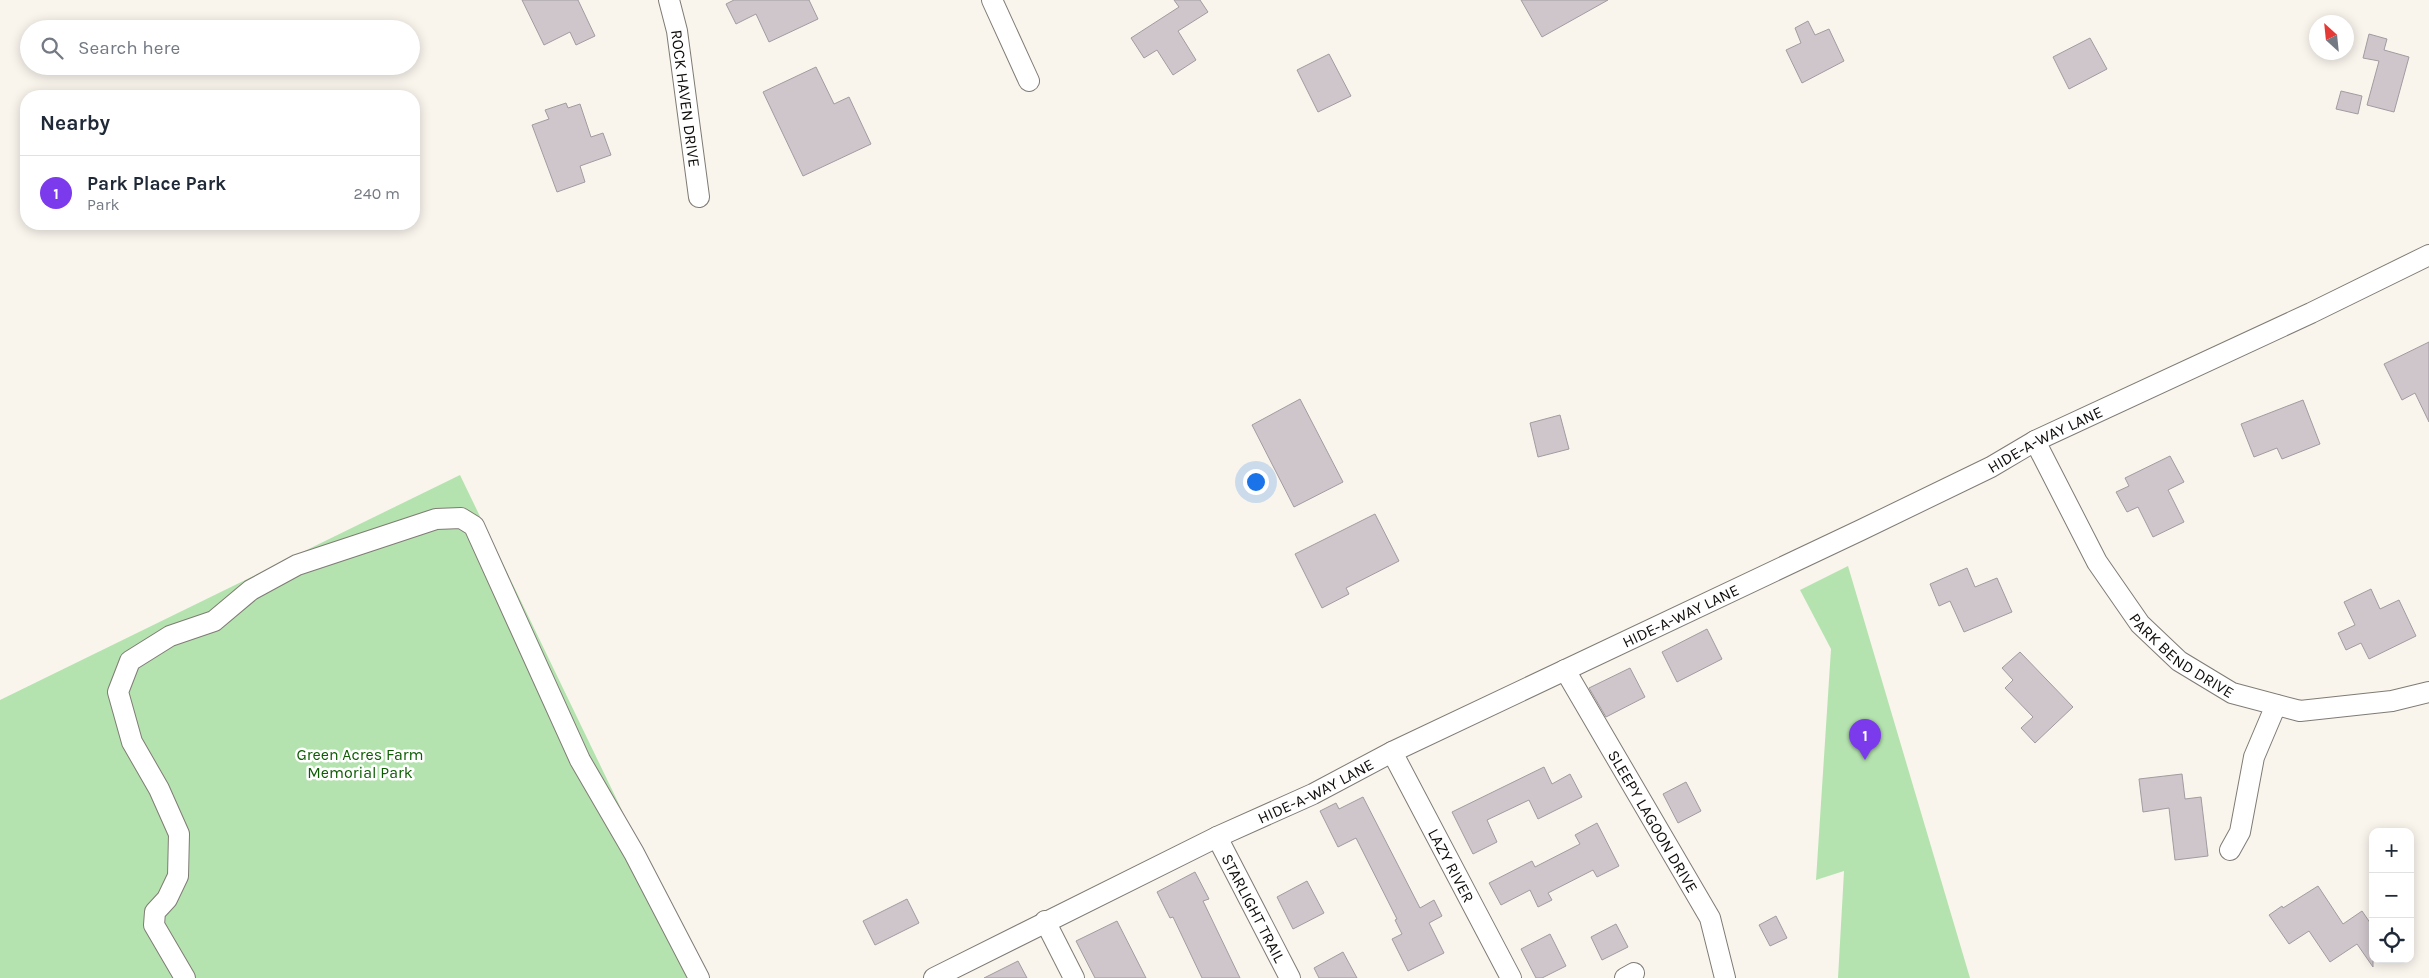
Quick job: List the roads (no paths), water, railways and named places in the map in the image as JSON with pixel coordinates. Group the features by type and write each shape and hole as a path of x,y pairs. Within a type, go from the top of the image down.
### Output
{"street":[{"name":"ROCK HAVEN DRIVE","path":"669,0 677,30 699,197"},
{"path":"992,0 1029,81"},
{"name":"HIDE-A-WAY LANE","path":"934,978 1045,921 1217,837 1312,794 1392,752 1991,467 2035,441 2311,313 2429,255"},
{"name":"PARK BEND DRIVE","path":"2035,441 2097,562 2140,624 2179,661 2232,693 2300,711 2392,702 2429,692"},
{"path":"185,978 154,925 155,912 167,899 178,876 179,834 158,789 132,742 118,692 130,661 170,636 214,621 251,590 298,565 436,519 461,518 474,526 580,760 634,853 699,978"},
{"name":"SLEEPY LAGOON DRIVE","path":"1565,670 1710,918 1725,978"},
{"path":"2230,850 2240,832 2254,757 2276,705"},
{"name":"LAZY RIVER","path":"1392,752 1511,978"},
{"name":"STARLIGHT TRAIL","path":"1217,837 1290,978"},
{"path":"1045,921 1074,978"}],"place":[{"name":"Park Place Park","path":"1865,760"}],"park label":[{"name":"Green Acres Farm Memorial Park","path":"360,763"}]}
